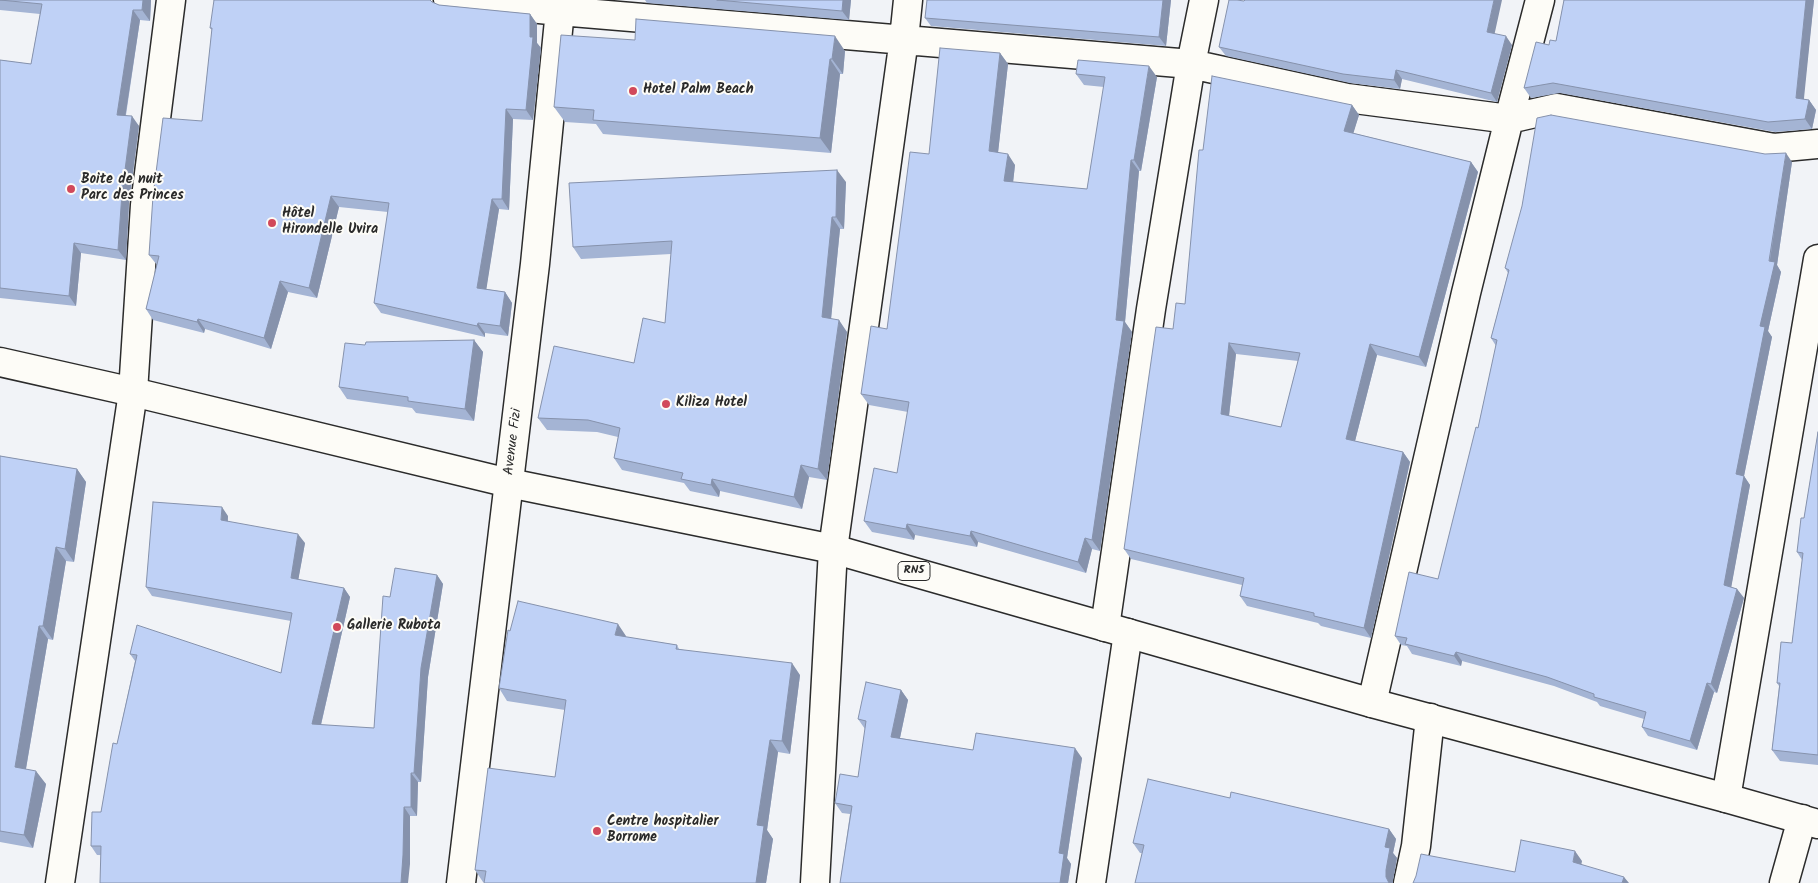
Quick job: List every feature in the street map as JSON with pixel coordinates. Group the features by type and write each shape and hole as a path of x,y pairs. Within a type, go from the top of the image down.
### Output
{"main road":[{"path":"60,883 133,392 145,205 170,0"},
{"path":"448,0 561,6 1191,64 1347,98 1508,119 1557,108 1774,148 1818,144"},
{"path":"815,883 834,549 908,0"},
{"path":"1091,883 1150,319 1191,64 1204,0"},
{"path":"1372,704 1466,293 1508,119 1540,0"},
{"name":"Avenue Fizi","path":"461,883 535,264 561,6"},
{"path":"1726,798 1818,259"},
{"name":"RN5","path":"0,362 133,392 509,483 834,549 1372,704 1430,718 1810,822"},
{"path":"1408,883 1416,846 1430,718"},
{"path":"1784,883 1810,822"}],"building":[{"path":"0,0 143,0 142,10 133,10 117,115 132,116 122,193 118,250 74,243 69,296 0,288 0,60 31,64 42,4"},
{"path":"214,0 430,0 439,5 530,14 530,37 533,37 526,110 506,109 502,199 492,199 477,288 505,292 500,326 478,323 477,326 374,303 389,203 331,196 309,288 280,281 264,338 198,319 197,322 146,309 159,256 149,255 153,196 163,118 202,121"},
{"path":"717,0 843,0 842,11"},
{"path":"927,0 1163,0 1159,37 925,18"},
{"path":"1229,0 1494,0 1487,32 1506,36 1491,93 1396,70 1394,80 1343,74 1219,47"},
{"path":"1564,0 1806,0 1796,98 1809,100 1805,119 1768,122 1553,83 1524,88 1536,42 1549,45 1550,40 1556,41"},
{"path":"636,19 835,36 832,59 830,59 820,138 593,120 594,110 554,107 561,35 635,40"},
{"path":"940,48 1000,53 989,151 1008,154 1004,181 1087,189 1105,77 1076,74 1078,60 1149,66 1134,160 1131,160 1116,320 1124,321 1092,540 1085,538 1078,562 971,531 970,536 907,524 906,529 864,521 874,468 897,473 909,402 861,394 871,326 887,329 910,152 929,154"},
{"path":"1212,76 1352,105 1344,131 1471,162 1419,357 1370,344 1346,439 1403,452 1364,628 1314,616 1314,613 1240,596 1244,578 1124,549 1156,327 1173,329 1176,303 1185,304 1199,150 1203,150","holes":["1229,343 1300,353 1281,427 1221,414"]},
{"path":"1551,115 1765,154 1786,153 1769,261 1775,262 1760,326 1765,327 1736,474 1744,476 1724,585 1737,589 1711,684 1707,683 1690,741 1642,727 1646,712 1594,697 1594,694 1547,677 1456,652 1454,656 1405,644 1407,638 1395,636 1409,572 1438,579 1476,427 1478,428 1497,340 1491,338 1509,270 1505,268 1522,206 1537,118"},
{"path":"837,170 836,217 832,217 822,317 839,320 818,469 801,465 794,497 712,479 711,485 681,479 683,473 614,458 620,428 588,420 538,418 554,346 634,363 643,318 665,323 672,241 573,247 569,183"},
{"path":"474,340 465,409 408,401 408,397 339,387 345,343 365,345 366,342"},
{"path":"1818,432 1818,755 1772,750 1780,683 1777,683 1781,642 1792,643 1803,553 1797,552 1801,518 1804,518"},
{"path":"0,456 77,469 65,549 56,547 43,626 39,626 15,767 36,771 24,835 0,831"},
{"path":"153,502 222,507 221,520 298,534 291,578 344,588 312,724 374,728 383,596 390,597 395,568 437,575 421,668 414,773 411,773 411,807 404,807 401,883 100,883 101,846 91,846 92,812 101,812 113,743 117,744 137,655 130,654 137,625 281,673 292,613 146,587"},
{"path":"518,601 618,624 615,635 677,645 676,649 792,663 782,741 770,740 757,825 764,826 756,883 484,883 486,871 475,870 488,768 555,777 566,700 499,688 508,630 510,631"},
{"path":"866,682 901,690 891,737 973,750 976,733 1075,748 1059,853 1064,854 1060,883 840,883 852,806 835,803 840,774 858,777 866,721 858,719"},
{"path":"1148,779 1230,798 1231,792 1389,829 1385,847 1390,848 1386,870 1386,877 1389,883 1135,883 1144,845 1133,843"},
{"path":"1521,840 1575,851 1573,862 1624,877 1622,883 1413,883 1421,854 1515,872"}],"place":[{"name":"Hotel Palm Beach","path":"633,91"},
{"name":"Boite de nuit Parc des Princes","path":"71,189"},
{"name":"Hôtel Hirondelle Uvira","path":"272,223"},
{"name":"Kiliza Hotel","path":"666,404"},
{"name":"Gallerie Rubota","path":"337,627"},
{"name":"Centre hospitalier Borrome","path":"597,831"}]}
